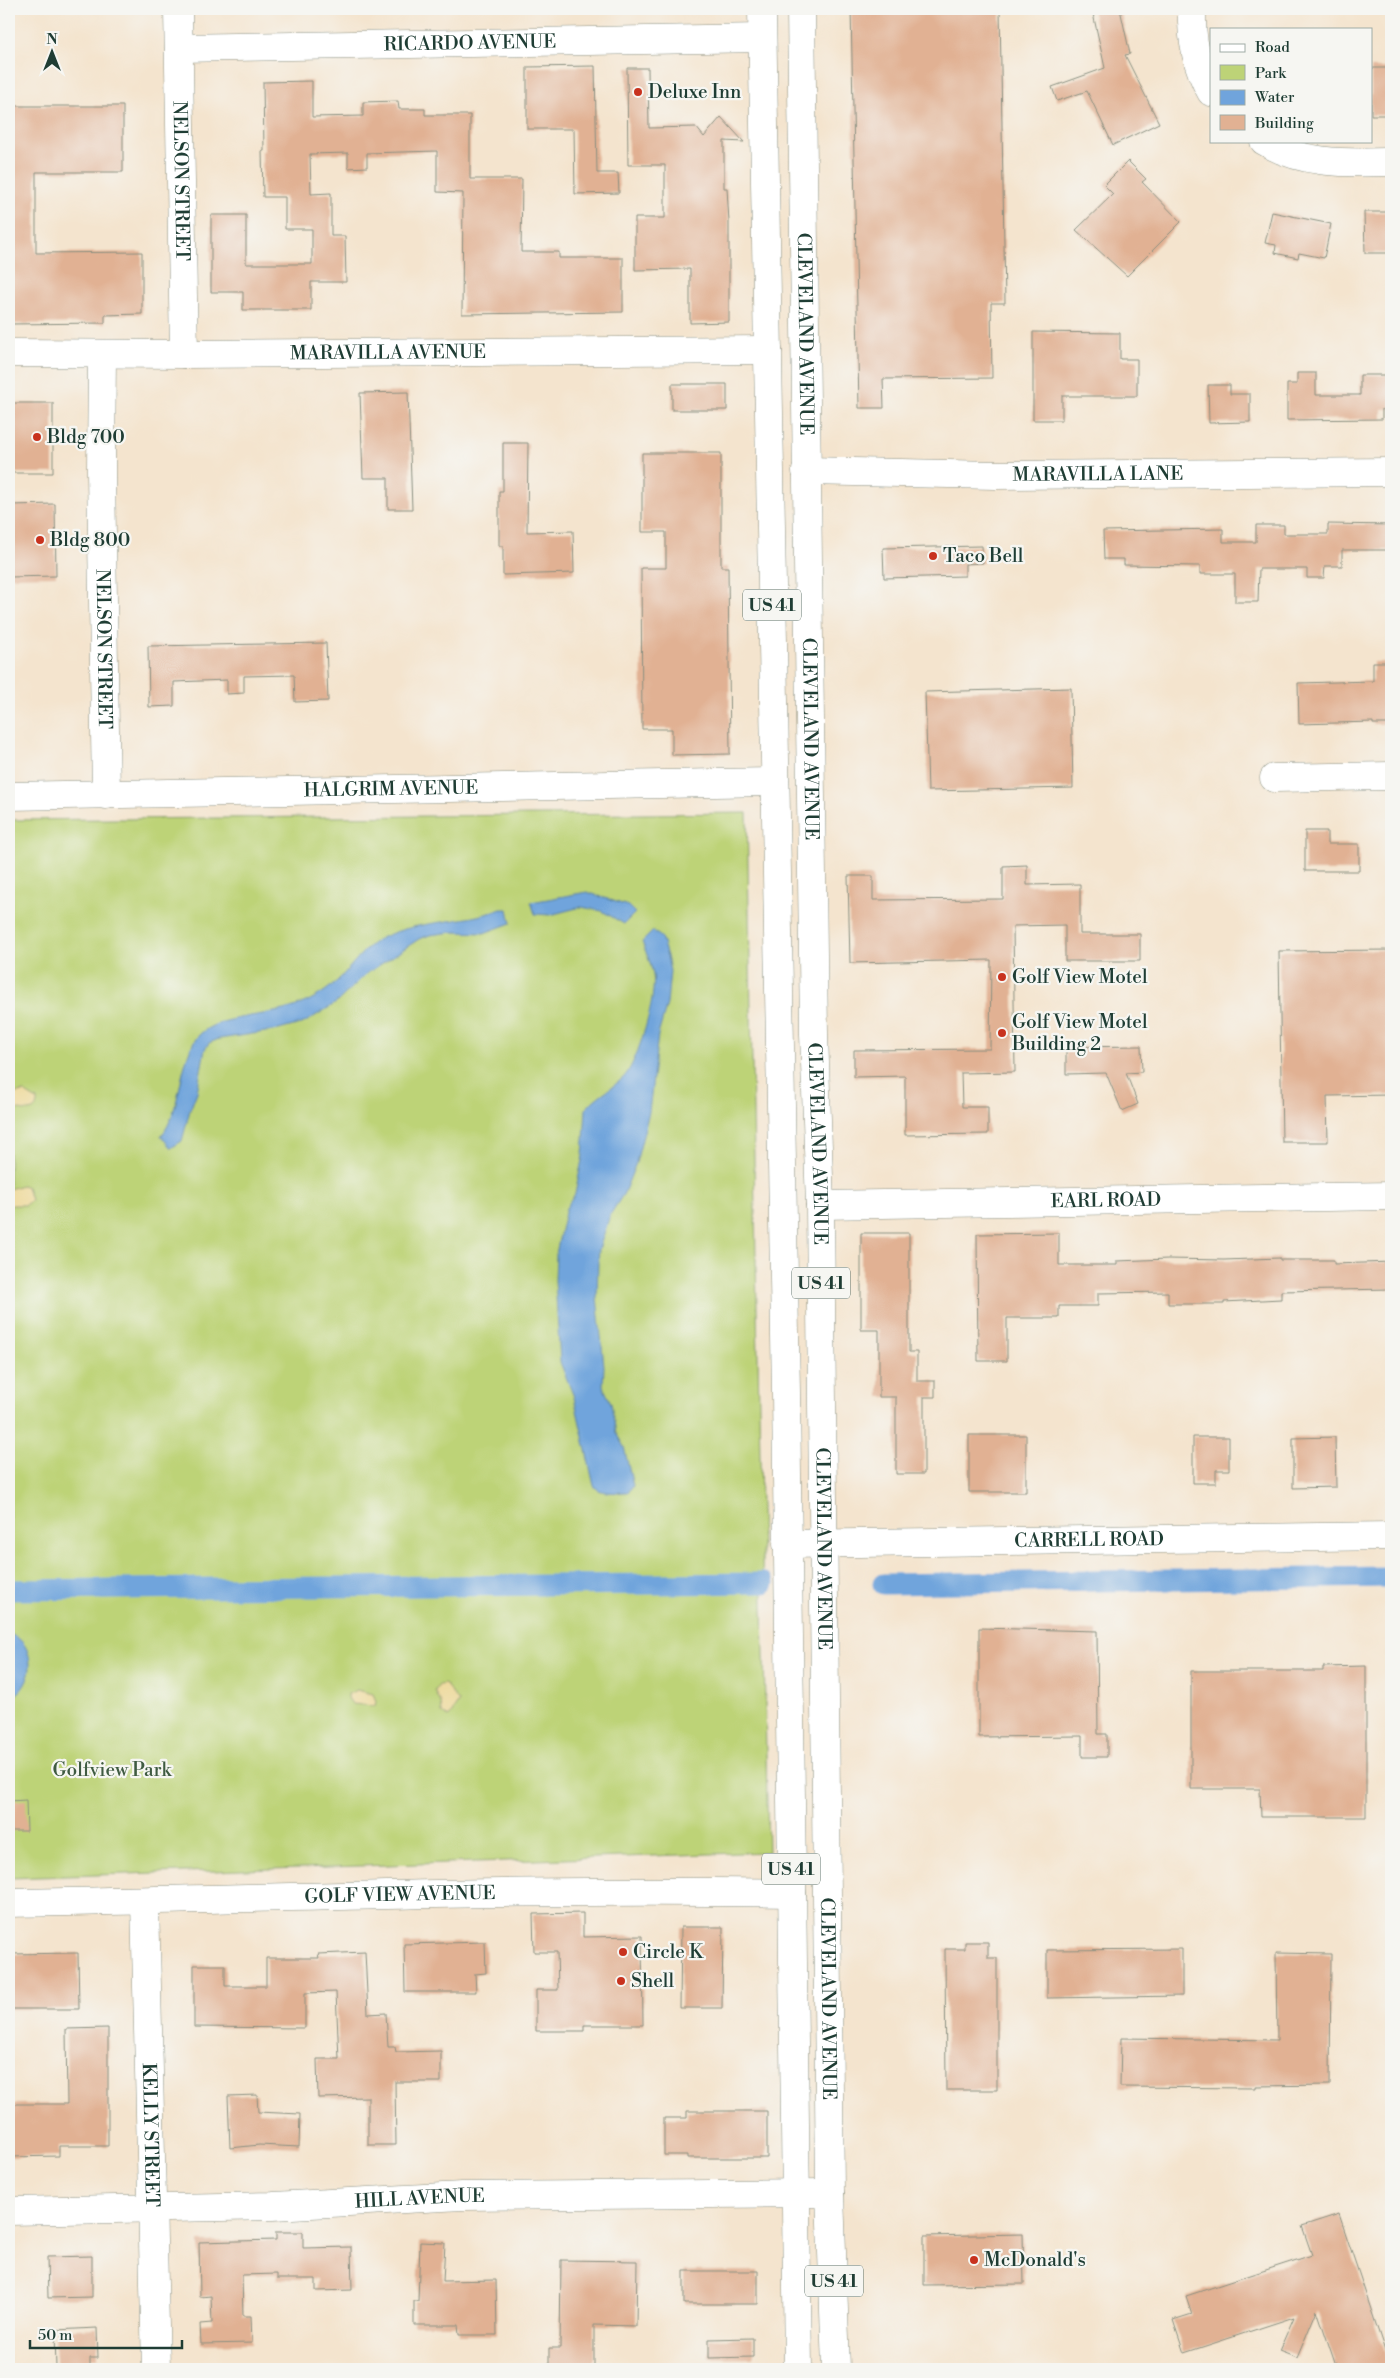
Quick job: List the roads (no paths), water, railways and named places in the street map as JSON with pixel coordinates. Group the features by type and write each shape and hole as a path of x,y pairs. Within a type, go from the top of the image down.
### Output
{"street":[{"name":"NELSON STREET","path":"178,9 184,354"},
{"name":"CLEVELAND AVENUE","path":"762,9 787,1544 798,2369"},
{"name":"CLEVELAND AVENUE","path":"801,9 814,1034 820,1205 830,2193 836,2369"},
{"path":"1192,9 1194,49 1210,90"},
{"name":"RICARDO AVENUE","path":"179,48 762,38"},
{"path":"1266,142 1285,153 1306,158 1349,162 1391,162"},
{"name":"MARAVILLA AVENUE","path":"9,353 184,354 768,350"},
{"name":"NELSON STREET","path":"102,354 101,470 106,795"},
{"path":"768,385 790,442 806,471"},
{"name":"MARAVILLA LANE","path":"806,471 996,475 1391,472"},
{"path":"1274,778 1391,776"},
{"path":"775,782 801,826 812,870"},
{"name":"HALGRIM AVENUE","path":"9,796 775,782"},
{"name":"EARL ROAD","path":"820,1205 1391,1196"},
{"name":"CARRELL ROAD","path":"787,1544 1391,1536"},
{"name":"GOLF VIEW AVENUE","path":"9,1903 504,1891 792,1893"},
{"name":"KELLY STREET","path":"145,1901 156,2369"},
{"name":"HILL AVENUE","path":"9,2211 273,2206 462,2196 830,2193"}],"water":[{"path":"587,892 628,906 635,913 624,924 602,911 581,907 550,915 535,914 531,902"},
{"path":"501,909 508,909 511,923 484,933 453,932 430,935 419,939 366,974 336,1003 304,1023 279,1030 219,1039 209,1043 205,1049 197,1092 182,1141 171,1148 161,1136 168,1126 173,1113 188,1055 193,1043 200,1034 210,1027 234,1019 276,1012 311,1000 336,982 370,946 383,937 412,927 472,917"},
{"path":"653,931 661,937 670,971 667,1004 658,1035 649,1112 636,1163 624,1193 610,1215 599,1249 597,1297 604,1366 603,1386 611,1403 616,1433 624,1447 633,1486 628,1492 610,1492 601,1491 594,1486 574,1397 560,1362 555,1280 556,1254 566,1208 575,1194 583,1155 586,1109 594,1100 624,1077 635,1058 645,1028 652,997 653,975 642,942"},
{"path":"9,1634 18,1638 25,1645 29,1654 30,1665 25,1685 9,1699"}],"waterway":[{"path":"883,1584 1391,1577"},
{"path":"9,1590 764,1583"}],"place":[{"name":"Deluxe Inn","path":"638,92"},
{"name":"Bldg 700","path":"37,437"},
{"name":"Bldg 800","path":"40,540"},
{"name":"Taco Bell","path":"933,556"},
{"name":"Golf View Motel","path":"1002,977"},
{"name":"Golf View Motel Building 2","path":"1002,1033"},
{"name":"Circle K","path":"623,1952"},
{"name":"Shell","path":"621,1981"},
{"name":"McDonald's","path":"974,2260"}],"park label":[{"name":"Golfview Park","path":"112,1770"}]}
